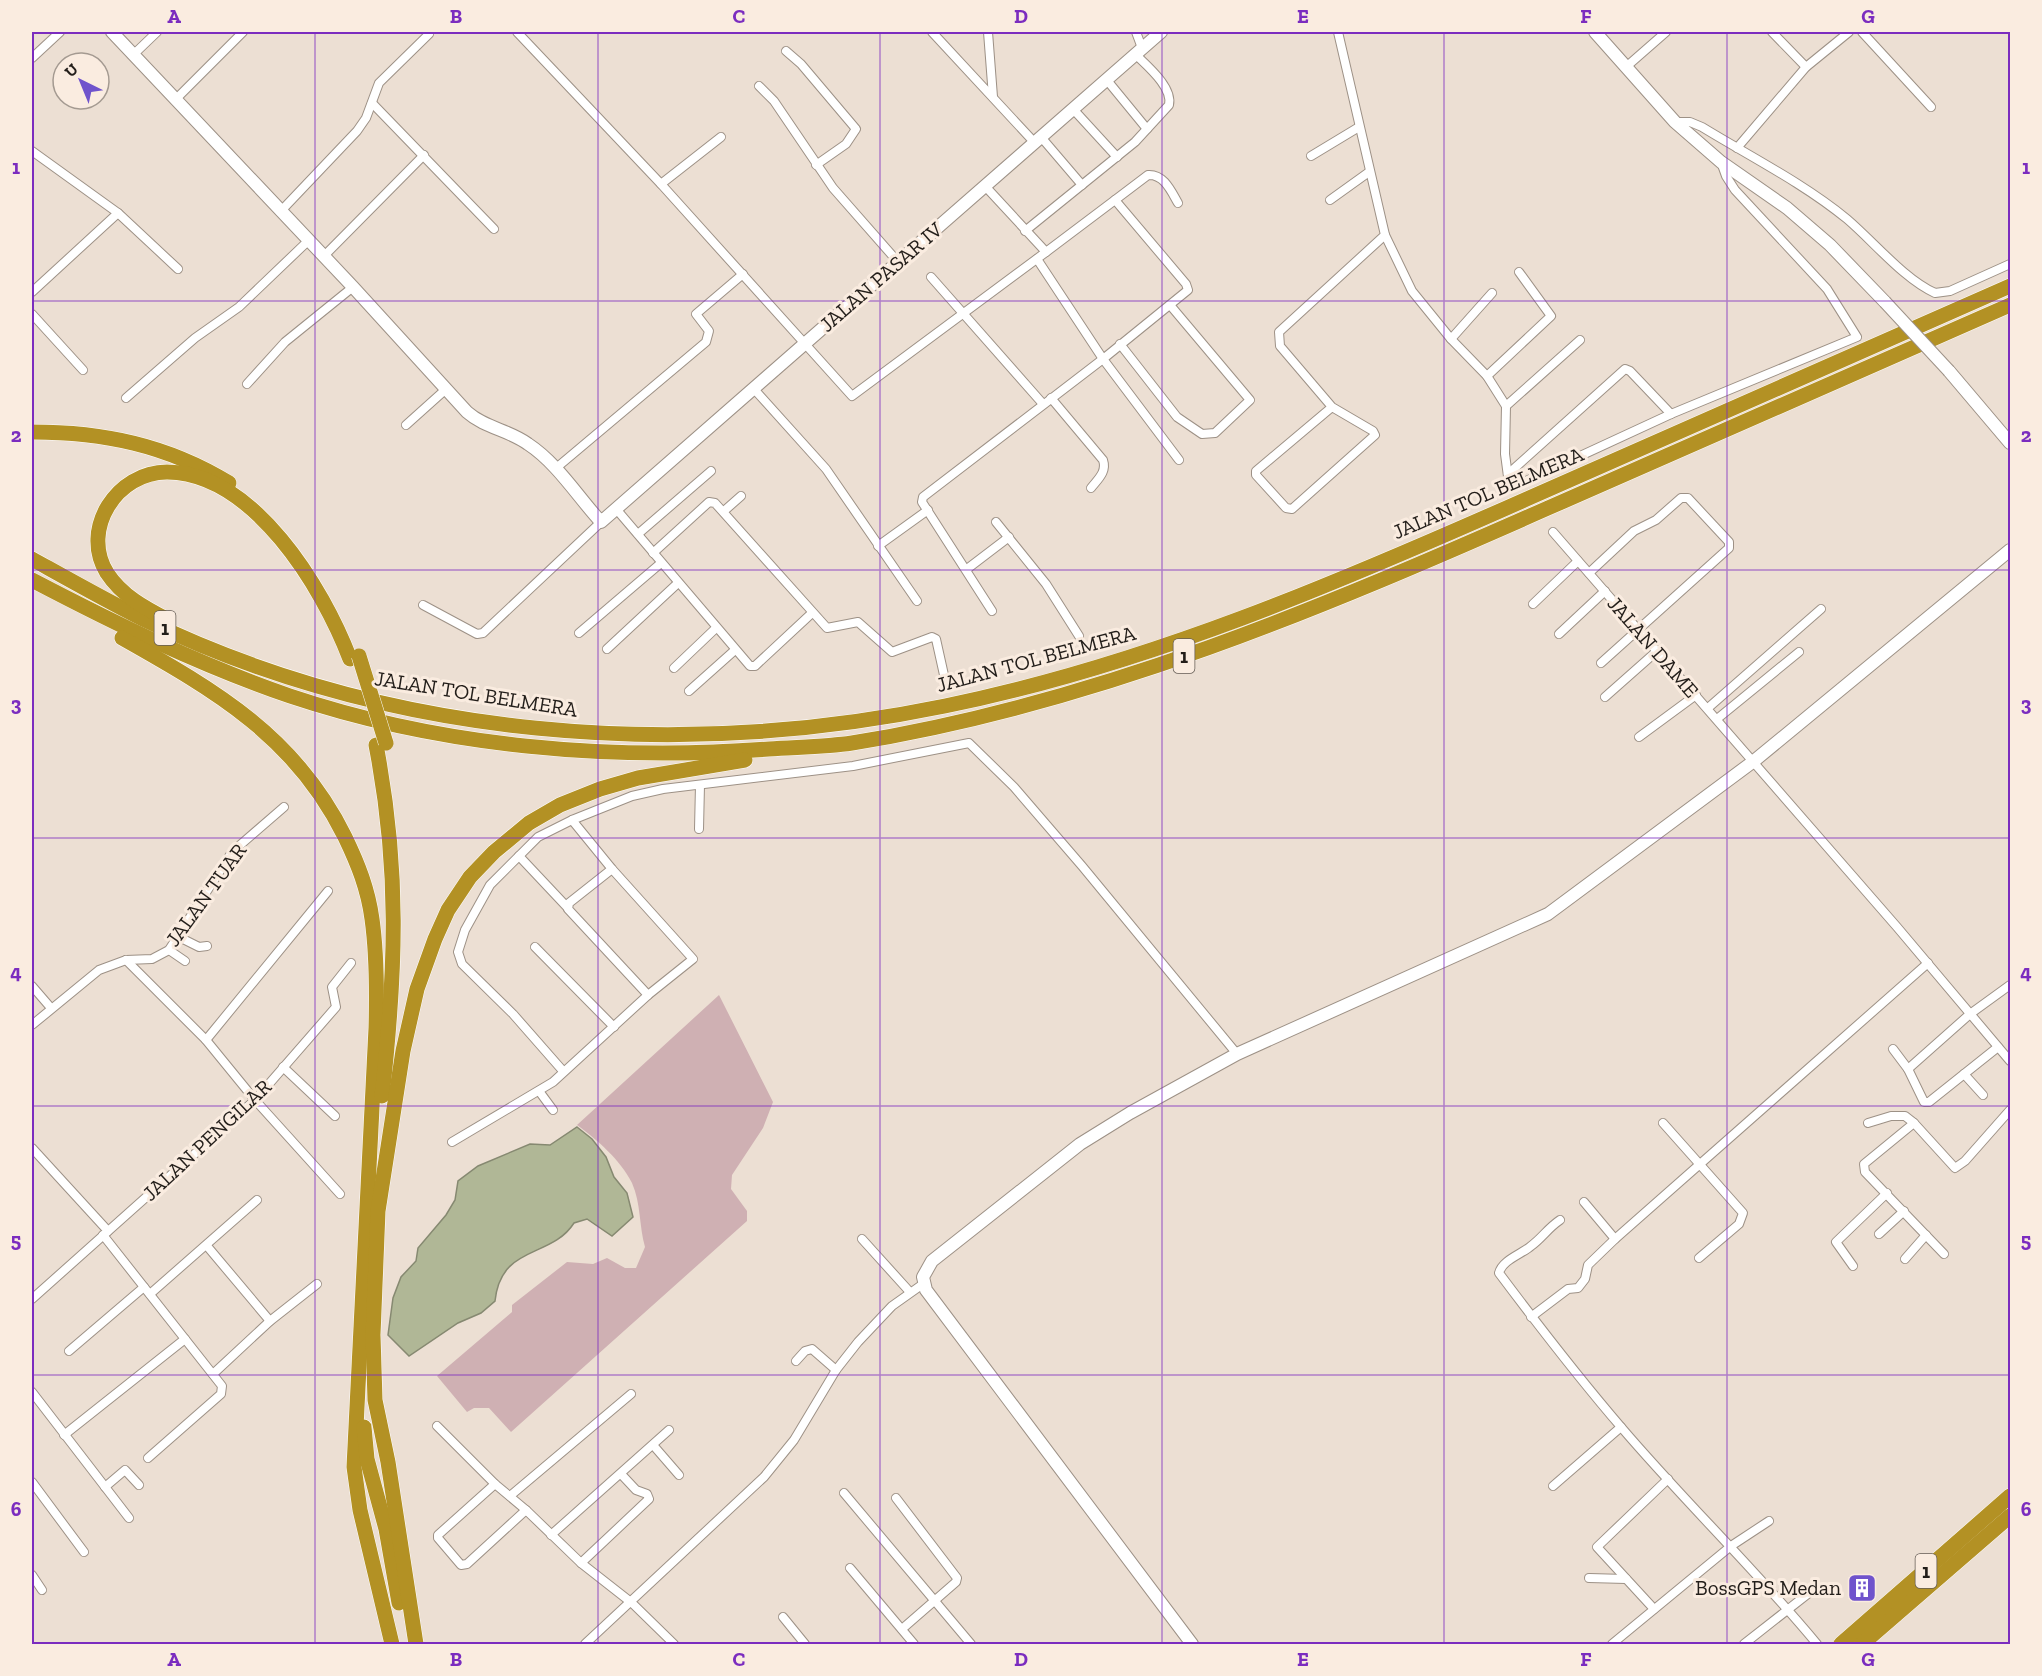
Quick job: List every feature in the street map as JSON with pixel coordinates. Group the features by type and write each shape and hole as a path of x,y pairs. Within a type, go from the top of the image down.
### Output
{"highway":[{"name":"JALAN TOL BELMERA","path":"32,558 145,620 232,656 344,693 436,714 532,728 595,734 705,736 772,732 863,721 948,706 1106,664 1242,618 1452,532 2010,285"},
{"name":"JALAN TOL BELMERA","path":"32,580 129,632 211,666 296,697 436,732 531,746 653,753 729,752 848,744 966,721 1075,691 1249,634 1449,552 2010,305"},
{"path":"32,432 89,434 138,443 187,460 237,488 272,517 293,539 318,573 348,630 381,744 401,856 402,917 378,1211 373,1335 375,1400 388,1462 416,1644"},
{"path":"232,656 137,603 120,590 106,572 99,552 98,534 107,505 120,489 133,481 165,472 180,473 208,482 239,501 263,521 310,576 355,657"},
{"path":"32,580 70,608 166,663 250,718 297,761 322,795 360,868 367,892 377,968 354,1467 360,1510 392,1644"},
{"path":"366,1239 390,1027 395,939 390,826 381,744"},
{"path":"378,1211 403,1051 417,988 448,910 470,877 494,852 529,823 560,805 600,789 684,769 848,744"},
{"path":"359,1370 367,1460 386,1529 406,1644"},
{"name":"1","path":"1841,1644 2010,1496"},
{"name":"1","path":"1862,1644 2010,1516"}],"street":[{"path":"32,58 60,32"},
{"path":"112,32 280,212 354,287 445,390 479,422 521,439 538,452 601,522 483,633 477,634 423,605"},
{"path":"133,54 157,32"},
{"path":"175,100 243,32"},
{"path":"517,32 807,342 852,396 966,314 1148,175 1153,174 1162,179 1179,203"},
{"path":"932,32 993,97 1082,184"},
{"path":"988,32 993,97"},
{"path":"1025,231 1117,157 1169,105 1171,98 1167,90 1139,51 1137,32"},
{"name":"JALAN PASAR IV","path":"601,522 1161,32"},
{"path":"1338,32 1385,235 1413,291 1451,339 1487,376 1506,406 1505,454 1509,484 1513,487 1671,414 1857,337 1827,290 1735,190 1721,162"},
{"path":"1595,32 1675,122 1721,162 1787,208 1830,245 1949,371 2010,443"},
{"path":"1626,67 1666,32"},
{"path":"1772,32 1806,67"},
{"path":"1737,148 1806,67 1849,32"},
{"path":"1862,32 1931,107"},
{"path":"280,212 357,131 372,103 379,83 429,34"},
{"path":"786,51 801,64 856,129 854,136 846,144 816,165"},
{"path":"1106,79 1147,129"},
{"path":"759,86 774,101 832,188 898,262"},
{"path":"372,103 494,229"},
{"path":"1072,109 1117,157"},
{"path":"1675,122 1690,122 1790,180 1846,218 1927,290 1935,293 1950,291 2010,264"},
{"path":"1311,156 1359,128"},
{"path":"661,184 721,137"},
{"path":"32,151 118,213 178,269"},
{"path":"323,257 424,155"},
{"path":"1330,200 1369,172"},
{"path":"985,186 1046,252"},
{"path":"992,611 922,500 1185,292 1187,286 1115,201"},
{"path":"32,292 118,213"},
{"path":"1332,407 1256,471 1256,476 1286,508 1292,509 1375,435 1373,431 1332,407 1280,346 1279,332 1330,288 1385,235"},
{"path":"126,398 195,338 239,307 308,241"},
{"path":"1037,259 1103,359 1179,460"},
{"path":"1487,376 1551,316 1519,272"},
{"path":"555,469 706,342 709,331 696,314 742,274"},
{"path":"931,277 1043,404"},
{"path":"247,384 285,342 354,287"},
{"path":"1451,339 1492,293"},
{"path":"1120,344 1177,417 1202,434 1215,433 1250,400 1170,305"},
{"path":"32,314 83,370"},
{"path":"1506,406 1580,340"},
{"path":"1508,474 1625,369 1630,370 1671,414"},
{"path":"754,389 826,469 917,601"},
{"path":"406,425 445,390"},
{"path":"1051,398 1103,460 1105,466 1103,472 1091,488"},
{"path":"638,534 711,471"},
{"path":"724,511 741,496"},
{"path":"1589,573 1634,531 1656,520 1681,498 1688,498 1729,542 1728,548 1601,663"},
{"path":"653,553 709,502 715,503 827,628 858,622 892,652 929,638 936,639 944,675"},
{"path":"617,510 750,666 755,666 812,613"},
{"path":"878,546 927,510"},
{"path":"996,522 1046,584 1079,636"},
{"name":"JALAN DAME","path":"1553,532 1717,718 2010,1061"},
{"path":"967,569 1009,537"},
{"path":"1192,1644 1000,1392 923,1284 924,1274 932,1261 1080,1144 1237,1054 1548,914 1754,761 2010,550"},
{"path":"1533,604 1578,561"},
{"path":"579,633 661,563"},
{"path":"607,649 678,583"},
{"path":"1559,634 1605,591"},
{"path":"1707,708 1821,609"},
{"path":"674,668 716,628"},
{"path":"689,691 735,650"},
{"path":"1605,697 1657,651"},
{"path":"1717,718 1799,652"},
{"path":"1640,736 1696,694"},
{"path":"563,1071 458,958 462,938 490,885 538,837 572,820 632,796 853,766 969,743 1014,787 1237,1054"},
{"path":"699,829 700,785"},
{"name":"JALAN TUAR","path":"32,1025 99,970 126,960 152,959 169,950 232,852 284,807"},
{"path":"452,1142 553,1082 648,995 693,959 612,869 572,820"},
{"path":"519,856 648,995"},
{"path":"567,907 612,869"},
{"path":"206,1040 328,891"},
{"path":"179,937 199,948 207,946"},
{"path":"535,946 614,1028"},
{"path":"169,950 185,961"},
{"path":"126,960 206,1040 255,1100 340,1194"},
{"name":"JALAN PENGILAR","path":"32,1299 255,1100 336,1007 332,987 351,963"},
{"path":"1531,1317 1568,1289 1578,1288 1585,1279 1588,1265 1615,1239 1928,963"},
{"path":"1908,1069 1970,1014 2010,985"},
{"path":"32,986 51,1008"},
{"path":"1893,1049 1908,1069 1917,1092 1927,1103 1998,1047"},
{"path":"283,1067 335,1116"},
{"path":"1964,1074 1983,1095"},
{"path":"539,1091 553,1110"},
{"path":"1868,1123 1891,1116 1905,1116 1955,1168 1965,1161 2010,1110"},
{"path":"1663,1123 1744,1215 1739,1224 1699,1258"},
{"path":"1914,1124 1864,1164 1865,1172 1944,1254"},
{"path":"32,1148 106,1233 144,1287 222,1386 221,1394 148,1458"},
{"path":"1853,1266 1836,1242 1887,1193"},
{"path":"150,1294 257,1200"},
{"path":"1584,1202 1615,1239"},
{"path":"1879,1234 1904,1212"},
{"path":"1560,1220 1499,1271 1531,1317 1621,1427 1731,1546 1817,1644"},
{"path":"1905,1259 1926,1234"},
{"path":"862,1239 909,1292"},
{"path":"207,1246 270,1321"},
{"path":"213,1374 270,1321 317,1284"},
{"path":"585,1644 632,1603 773,1466 794,1440 836,1370 858,1342 909,1292 923,1284"},
{"path":"69,1351 144,1287"},
{"path":"64,1435 184,1339"},
{"path":"796,1361 805,1351 812,1349 836,1370"},
{"path":"32,1392 129,1518"},
{"path":"510,1496 632,1394"},
{"path":"437,1426 495,1484 526,1510 581,1563 632,1603 674,1644"},
{"path":"1552,1486 1621,1427"},
{"path":"551,1535 669,1430"},
{"path":"653,1445 679,1475"},
{"path":"105,1487 125,1470 139,1485"},
{"path":"581,1563 649,1498 647,1494 636,1490 621,1474"},
{"path":"1654,1609 1599,1551 1598,1545 1668,1479"},
{"path":"32,1482 84,1552"},
{"path":"495,1484 438,1535 438,1538 461,1565 467,1564 526,1510"},
{"path":"844,1493 970,1644"},
{"path":"896,1498 957,1578 957,1582 902,1629"},
{"path":"1612,1644 1731,1546 1769,1521"},
{"path":"850,1568 914,1644"},
{"path":"32,1575 42,1590"},
{"path":"1589,1578 1626,1579"},
{"path":"1744,1644 1814,1589"},
{"path":"783,1617 805,1644"}],"shaded area":[{"path":"719,995 773,1102 763,1128 732,1175 731,1189 747,1211 747,1221 511,1432 489,1408 474,1408 467,1412 437,1376 512,1312 512,1305 567,1262 593,1264 607,1258 625,1268 636,1268 645,1247 637,1198 632,1183 615,1158 577,1125"},
{"path":"577,1127 592,1139 606,1157 614,1177 627,1193 633,1217 612,1236 587,1219 574,1223 553,1242 528,1254 507,1270 499,1283 495,1301 481,1313 458,1323 409,1356 388,1335 393,1298 401,1277 416,1261 418,1248 446,1215 455,1200 458,1181 478,1166 530,1144 550,1145"}],"place":[{"name":"BossGPS Medan","path":"1862,1588"}]}
